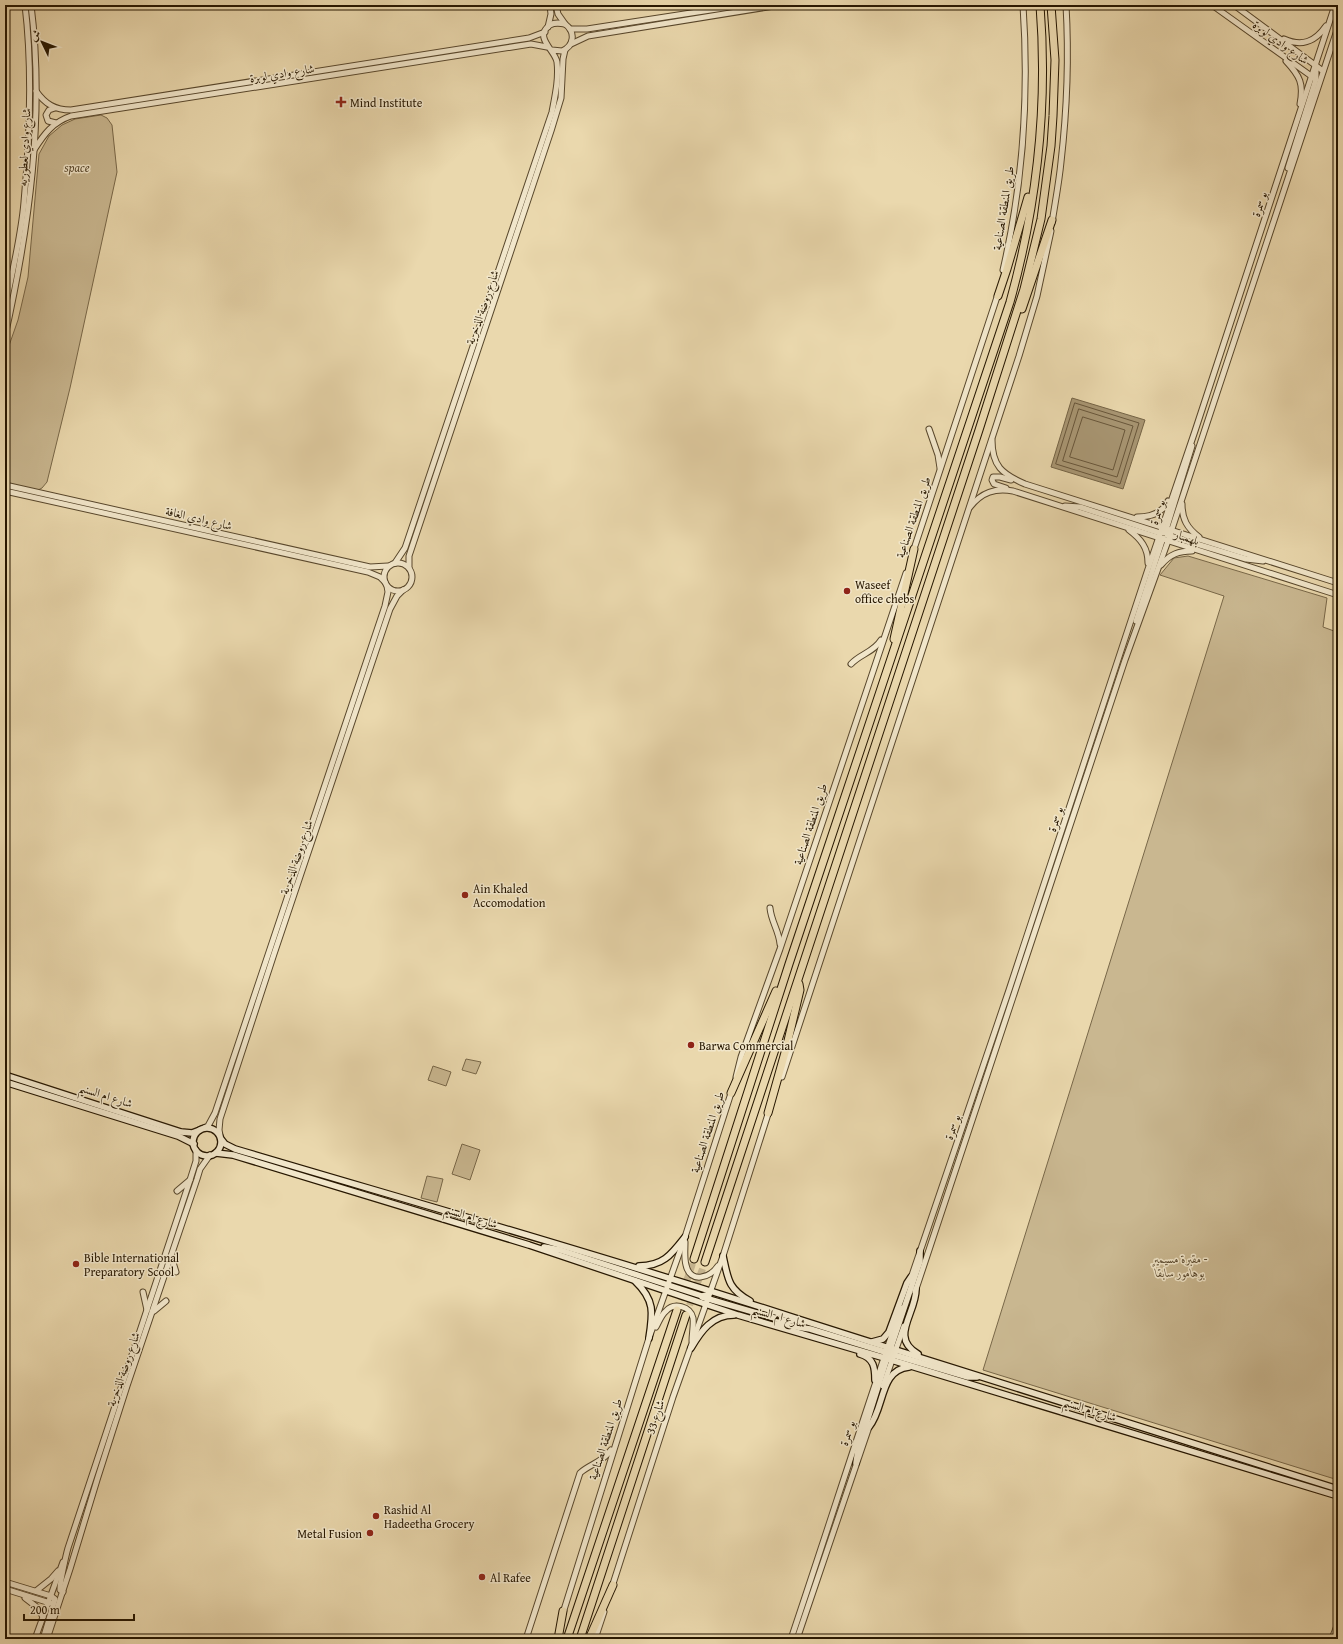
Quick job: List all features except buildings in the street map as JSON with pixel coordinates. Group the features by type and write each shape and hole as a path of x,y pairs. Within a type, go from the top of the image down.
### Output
{"highway":[{"name":"طريق المنطقة الصناعية","path":"694,1259 789,964 1010,302 1024,245 1038,164 1044,71 1040,5"},
{"path":"704,1262 1006,350 1024,289 1036,245 1046,181 1053,116 1054,85 1052,5"},
{"path":"998,296 1038,164"},
{"path":"1006,350 1027,298 1052,220"},
{"path":"890,663 896,627 914,549"},
{"path":"731,1094 758,1030 789,964"},
{"path":"768,1113 786,1049 800,990 799,978"},
{"name":"شارع 33","path":"567,1639 677,1310"},
{"name":"شارع 33","path":"580,1639 686,1315"},
{"path":"588,1639 613,1585"},
{"path":"558,1639 563,1612"}],"main road":[{"name":"شارع ام السنيم","path":"5,1075 181,1132 192,1133 202,1129"},
{"name":"شارع ام السنيم","path":"5,1082 178,1136 195,1147"},
{"path":"202,1129 213,1129 220,1137 220,1147 213,1154 204,1155 195,1147 194,1137 202,1129"},
{"name":"شارع ام السنيم","path":"220,1137 224,1144 235,1150 633,1266 808,1321 860,1339 911,1366 1338,1496"},
{"name":"شارع ام السنيم","path":"213,1154 239,1157 528,1245 666,1291 707,1302 756,1321 832,1343 928,1360 1338,1489"},
{"path":"633,1266 650,1266 662,1261 671,1255 685,1237"},
{"path":"528,1245 560,1250 702,1296 707,1295 711,1291"},
{"path":"856,1463 858,1450 920,1262 920,1252"},
{"path":"724,1256 727,1277 732,1289 741,1297 760,1307"},
{"path":"860,1339 874,1342 886,1337 906,1283 911,1277"},
{"path":"634,1280 644,1291 651,1304 652,1315 649,1338"},
{"path":"916,1289 916,1297 904,1332 904,1339 909,1348 928,1360"},
{"path":"707,1302 791,1322 808,1321"},
{"path":"691,1348 702,1331 715,1319 728,1315 738,1315"},
{"path":"756,1321 810,1329 968,1377 984,1378"},
{"path":"832,1343 843,1349 868,1358 874,1365 875,1380"},
{"path":"869,1427 875,1421 890,1376 900,1368 911,1366"}],"street":[{"name":"شارع وادي لعطوريه","path":"5,307 16,254 24,202 29,136 30,89 25,5"},
{"name":"شارع وادي لعطوريه","path":"5,336 20,266 29,210 34,150 36,91 31,5"},
{"path":"550,5 551,14 548,27 544,32 544,40 549,48 559,52 565,50 570,44 572,36 570,29 558,14 556,5"},
{"path":"570,29 587,29 742,5"},
{"path":"570,44 588,36 780,5"},
{"path":"1018,5 1024,17"},
{"name":"طريق المنطقة الصناعية","path":"554,1639 649,1338 669,1285 731,1094 741,1057 780,949 998,296 1009,242 1022,157 1025,96 1024,5"},
{"path":"685,1237 686,1265 689,1272 700,1278 708,1276 715,1270 724,1256 768,1113 795,1035 992,433 1019,356 1037,296 1048,247 1058,190 1066,114 1068,65 1067,18 1064,5"},
{"path":"1067,18 1070,5"},
{"name":"شارع وادي لوبرة","path":"1212,5 1278,54 1316,79"},
{"name":"شارع وادي لوبرة","path":"1234,5 1323,71"},
{"path":"1316,79 1317,73 1315,65 1335,5"},
{"path":"1271,32 1289,41 1305,43 1312,41 1319,36 1330,20"},
{"path":"548,27 558,23 565,24"},
{"name":"بو سمرة","path":"791,1639 875,1380 889,1354 916,1289 1132,639 1157,570 1174,490 1195,431 1296,124 1316,79 1323,71 1338,27"},
{"name":"شارع وادي لوبرة","path":"56,108 71,110 121,103 529,38 544,32"},
{"name":"شارع وادي لوبرة","path":"34,150 44,135 56,123 71,116 531,44 549,48"},
{"name":"شارع روضة الذخرية","path":"395,563 405,548 546,129 555,98 556,81 556,60 549,48"},
{"name":"شارع روضة الذخرية","path":"409,568 409,556 553,125 561,98 563,59 565,50"},
{"path":"1278,54 1297,73 1301,86 1301,97 1296,124"},
{"name":"بو سمرة","path":"797,1639 869,1427 911,1277 1147,572 1182,496 1283,192 1290,157 1316,79"},
{"path":"36,91 44,101 56,108"},
{"path":"56,108 49,110 46,115 50,122 56,123"},
{"path":"929,429 938,455 940,473"},
{"path":"1132,639 1138,612 1191,452 1195,431"},
{"name":"بلهمبار","path":"992,433 993,455 997,465 1007,476 1025,484 1131,517 1198,551 1338,595"},
{"path":"1013,491 994,484 992,480 993,477 1000,477 1025,484"},
{"name":"شارع وادي الغافة","path":"5,485 370,566 388,566"},
{"name":"بلهمبار","path":"967,511 975,501 988,492 997,489 1013,491 1125,527 1204,540 1338,583"},
{"path":"1131,517 1145,517 1159,512 1167,504 1174,490"},
{"name":"شارع وادي الغافة","path":"5,491 368,572 375,574 386,584"},
{"path":"1182,496 1184,521 1190,529 1204,540"},
{"path":"1054,505 1080,507 1246,559 1276,562"},
{"path":"1125,527 1140,539 1145,546 1148,558 1147,572"},
{"path":"1157,570 1165,559 1174,554 1187,551 1198,551"},
{"path":"395,563 403,564 409,568 411,573 411,581 403,590 395,590 386,584 384,574 388,566 395,563"},
{"name":"شارع روضة الذخرية","path":"202,1129 208,1126 215,1113 265,967 318,803 385,606 388,592 386,584"},
{"name":"شارع روضة الذخرية","path":"220,1137 220,1119 306,860 390,609 397,596 403,590"},
{"path":"851,664 860,656 874,648 885,634"},
{"path":"770,908 778,932 780,949"},
{"name":"شارع روضة الذخرية","path":"46,1639 73,1561 196,1161 195,1147"},
{"name":"شارع روضة الذخرية","path":"35,1639 68,1548 114,1409 171,1256 200,1169 213,1154"},
{"path":"177,1192 190,1180"},
{"path":"171,1256 176,1272"},
{"name":"شارع 33","path":"613,1585 671,1404 724,1256"},
{"path":"143,1292 150,1311 166,1300"},
{"path":"649,1338 667,1310 673,1306 681,1306 689,1310 693,1319 691,1348"},
{"path":"108,1413 114,1409"},
{"name":"طريق المنطقة الصناعية","path":"527,1637 580,1473 604,1458 615,1444"},
{"path":"92,1459 96,1465"},
{"path":"97,1480 100,1488"},
{"name":"شارع روضة الذخرية","path":"62,1594 59,1587 64,1572 68,1548"},
{"path":"73,1561 79,1557"},
{"path":"36,1592 51,1579 62,1565"},
{"path":"5,1582 51,1596 55,1599 55,1602"},
{"path":"595,1639 613,1585"},
{"path":"5,1589 48,1603 55,1602"},
{"path":"17,1594 38,1608 43,1617"},
{"path":"43,1639 55,1602 62,1594"},
{"path":"1332,1639 1338,1622"}],"green space":[{"name":"space","path":"101,115 107,118 112,125 117,172 70,388 47,482 38,490 5,483 5,357 18,320 28,277 39,154 49,136 62,125 75,119"},
{"name":"مقبرة مسيمير - بوهامور سابقاً","path":"1188,556 1327,598 1323,627 1334,631 1338,626 1338,1480 983,1370 1224,596 1160,575 1174,558"},
{"path":"466,1059 481,1062 476,1074 462,1070"},
{"path":"433,1066 451,1072 446,1086 428,1080"},
{"path":"462,1144 480,1150 470,1180 452,1174"},
{"path":"427,1176 443,1179 437,1202 421,1198"}],"water":[{"path":"1072,398 1145,420 1123,489 1051,467"}],"tunnel":[{"path":"677,1310 694,1259"},
{"path":"686,1315 705,1262"}],"place":[{"name":"Mind Institute","path":"341,102"},
{"name":"Waseef office chebs","path":"847,591"},
{"name":"Ain Khaled Accomodation","path":"465,895"},
{"name":"Barwa Commercial","path":"691,1045"},
{"name":"Bible International Preparatory Scool","path":"76,1264"},
{"name":"Rashid Al Hadeetha Grocery","path":"376,1516"},
{"name":"Metal Fusion","path":"370,1533"},
{"name":"Al Rafee","path":"482,1577"}]}
